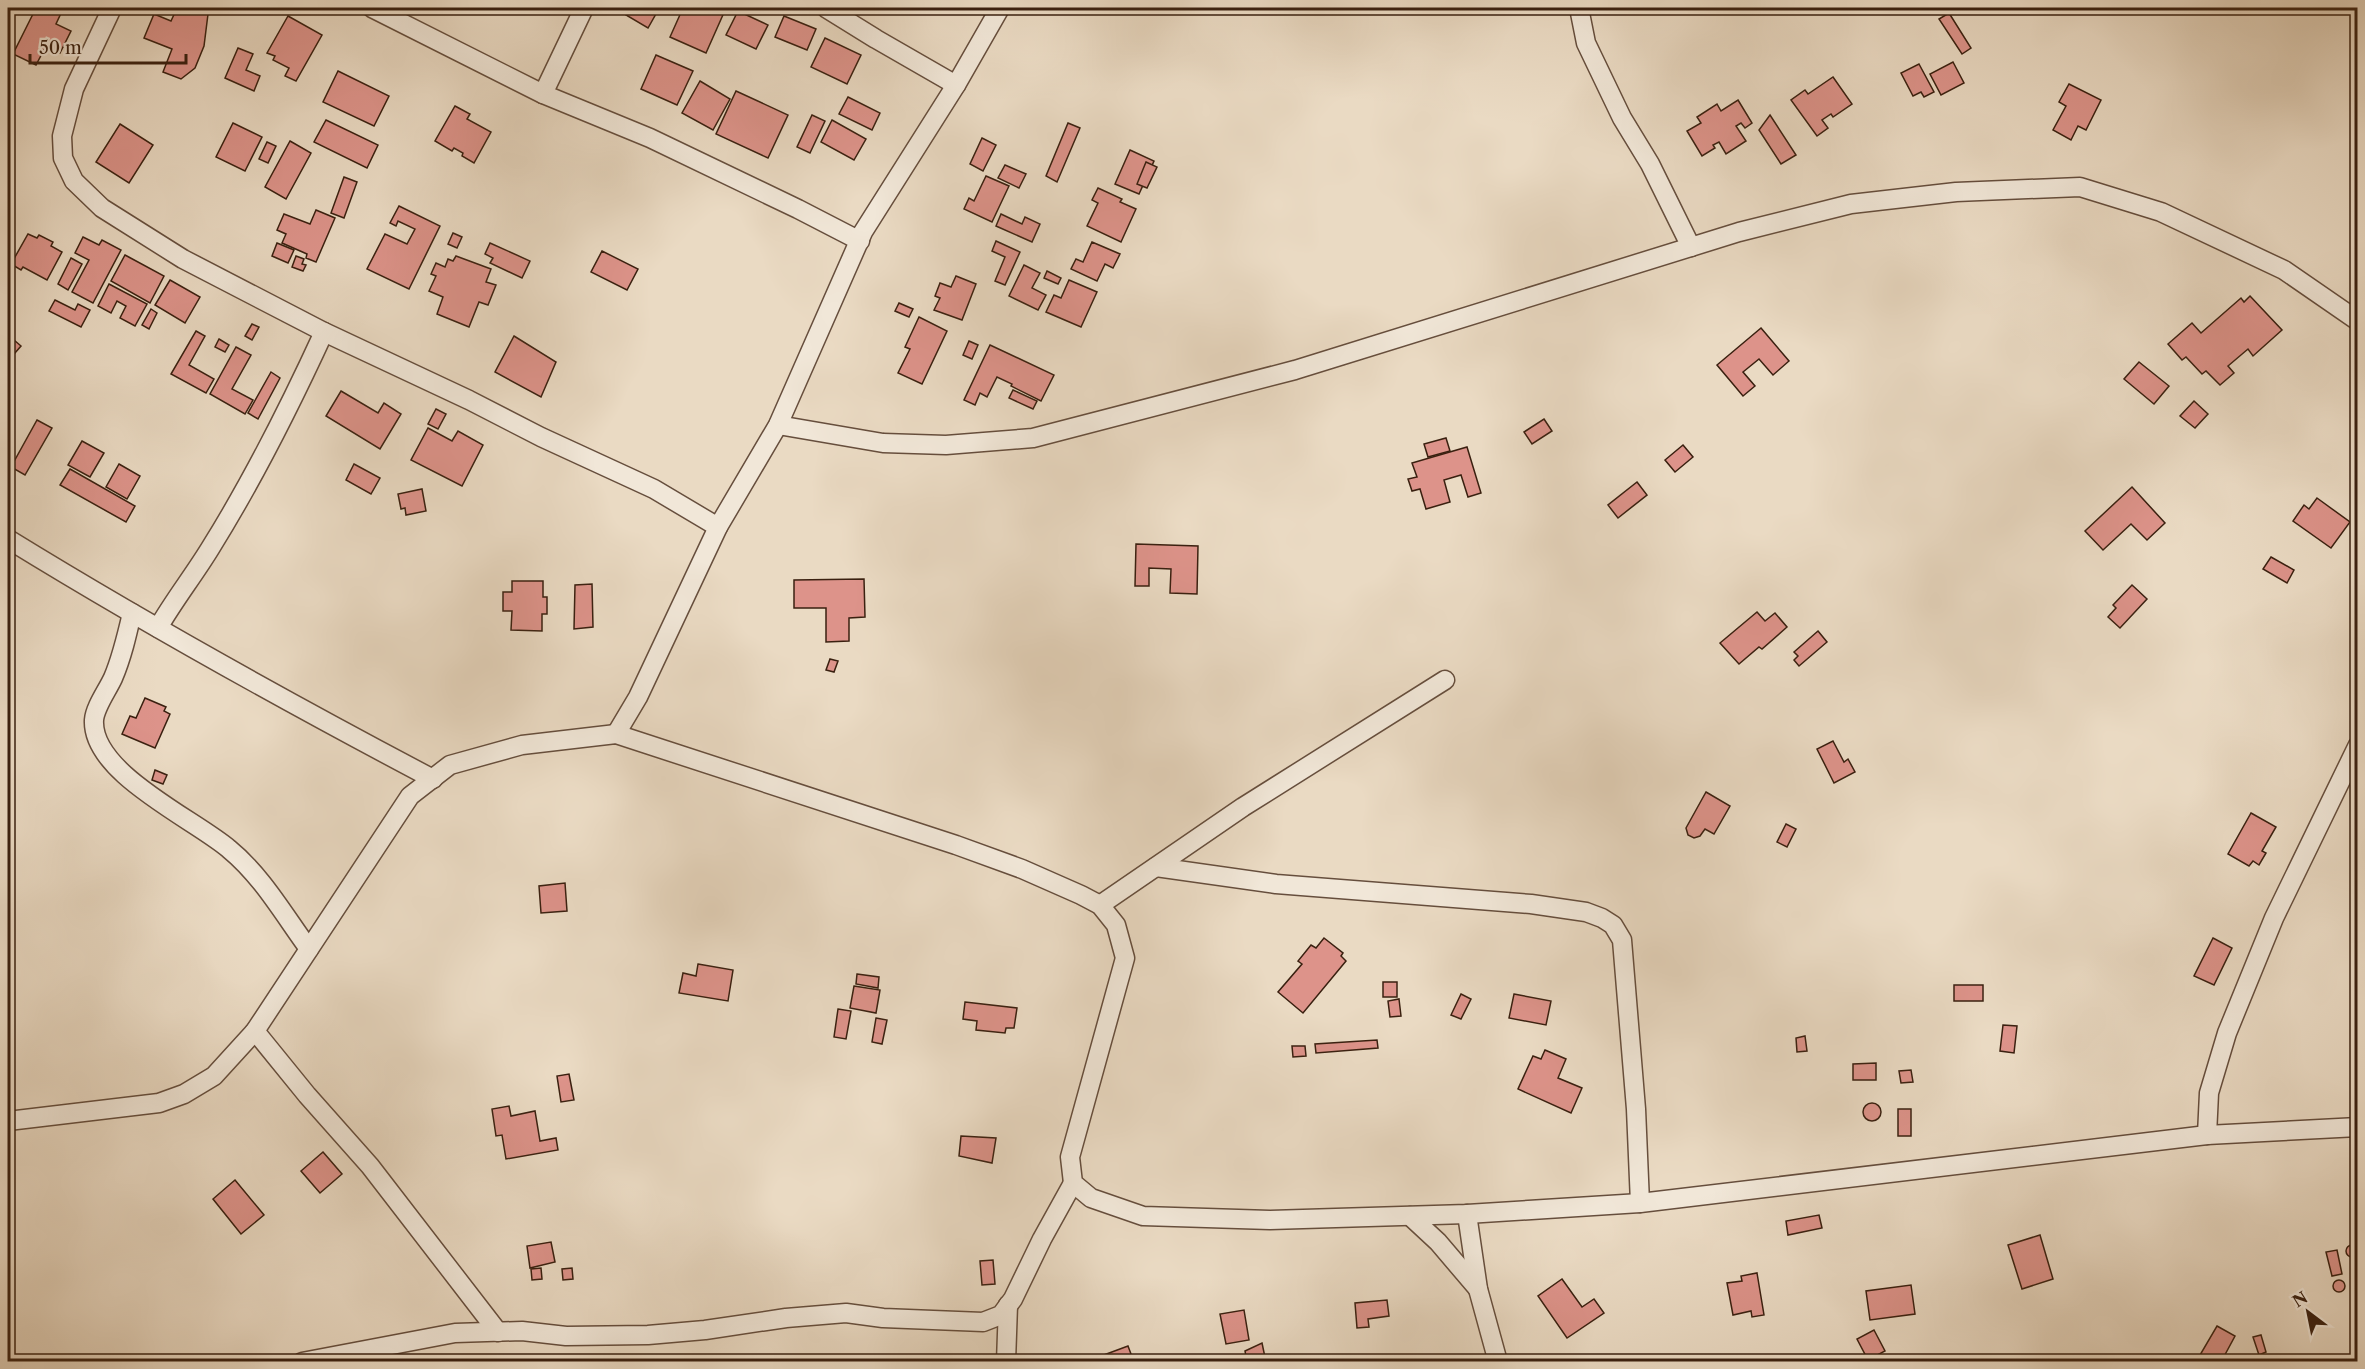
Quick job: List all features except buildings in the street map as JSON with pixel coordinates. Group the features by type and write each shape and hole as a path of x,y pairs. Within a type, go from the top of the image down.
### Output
{"street":[{"path":"112,8 74,89 62,136 63,158 74,181 102,208 183,259 324,332 654,489 718,528"},
{"path":"372,8 543,94 650,138 860,241"},
{"path":"543,94 584,8"},
{"path":"826,8 956,85"},
{"path":"616,734 638,697 718,528 778,425 860,241 956,85 1000,8"},
{"path":"1580,8 1586,43 1622,118 1650,164 1691,247"},
{"path":"778,425 883,443 946,445 1033,438 1295,370 1739,232 1851,204 1956,192 2080,187 2161,212 2284,270 2358,321"},
{"path":"158,628 175,598 211,548 255,470 287,411 324,332"},
{"path":"8,539 311,715 433,779"},
{"path":"132,613 124,648 94,720 98,744 119,769 153,798 228,848 257,877 309,949"},
{"path":"1100,905 1333,749 1445,680"},
{"path":"8,1120 159,1103 184,1094 214,1076 255,1031 410,796 450,765 522,745 616,734 1022,868 1100,905 1116,926 1125,958 1070,1157 1073,1183 1001,1315 983,1322 883,1318 846,1313 648,1335 566,1336 522,1331 455,1333 302,1362"},
{"path":"2207,1135 2209,1093 2227,1033 2279,908 2358,745"},
{"path":"1156,867 1276,884 1531,904 1586,912 1602,918 1613,926 1622,940 1636,1109 1640,1203"},
{"path":"255,1031 307,1095 370,1166 498,1332"},
{"path":"1073,1183 1091,1198 1143,1216 1270,1220 1467,1214 1640,1203 2207,1135 2358,1127"},
{"path":"1467,1214 1478,1289 1498,1362"},
{"path":"1410,1216 1437,1242 1478,1289"},
{"path":"1006,1362 1008,1305"}]}
